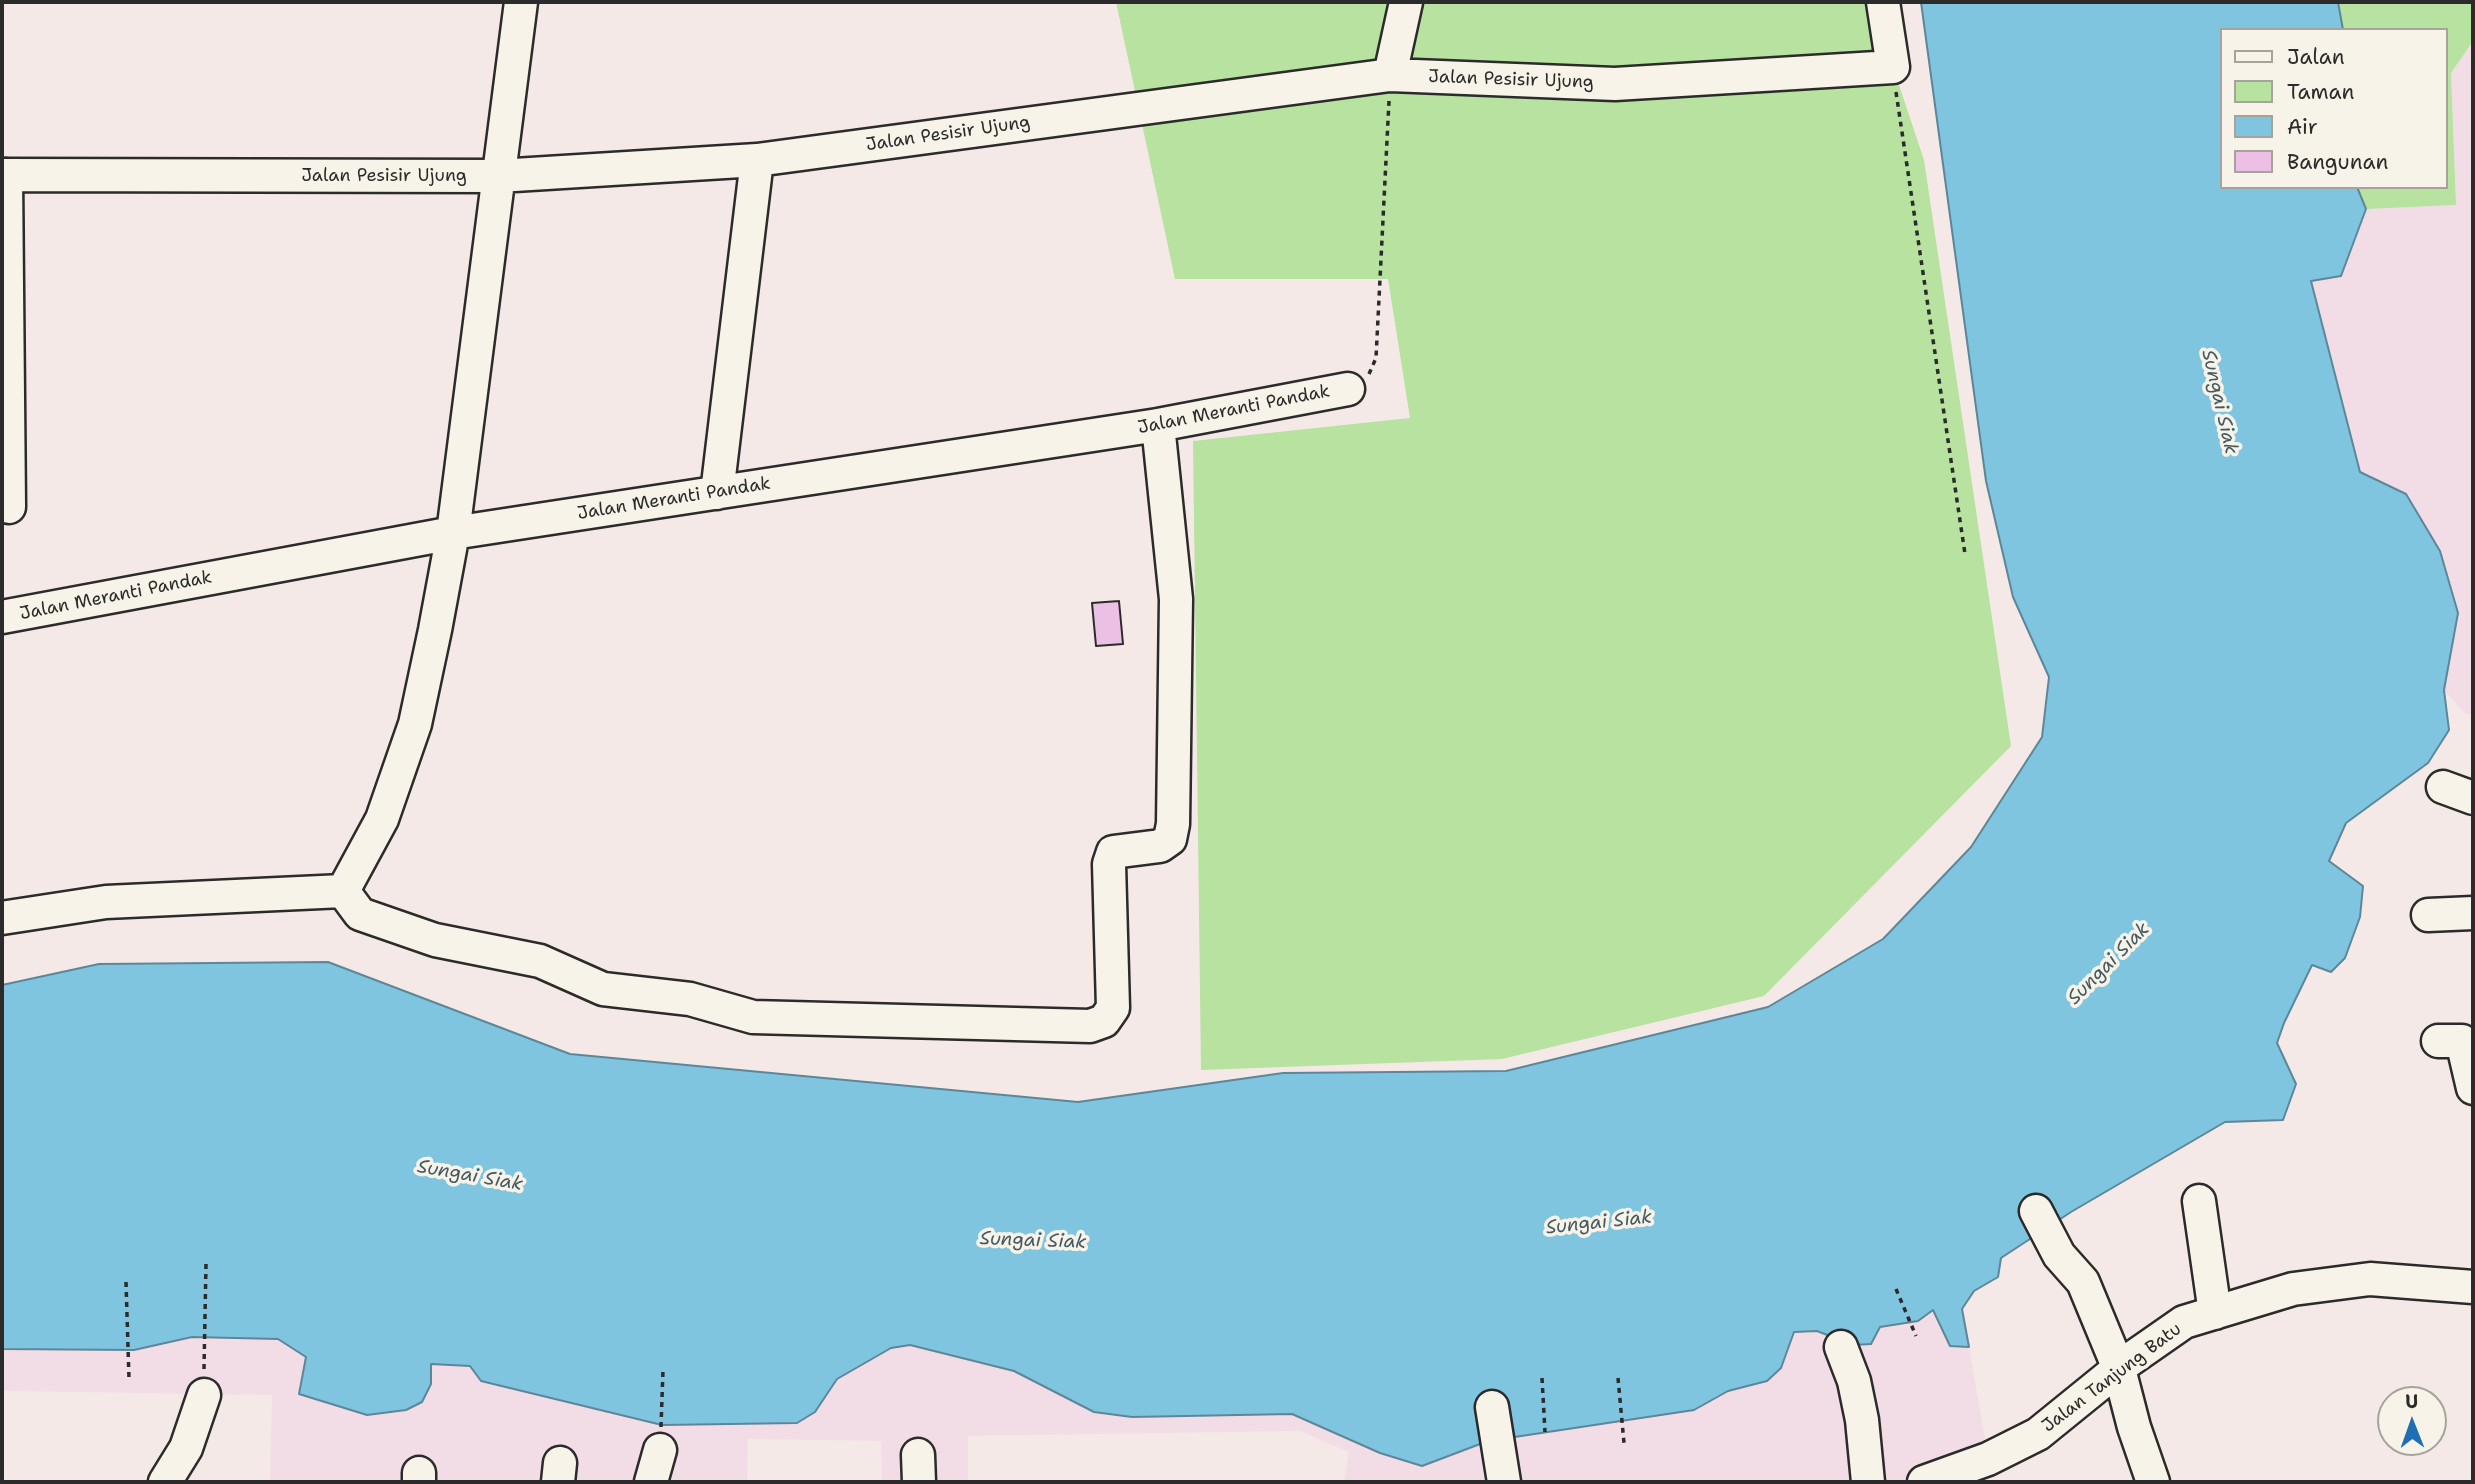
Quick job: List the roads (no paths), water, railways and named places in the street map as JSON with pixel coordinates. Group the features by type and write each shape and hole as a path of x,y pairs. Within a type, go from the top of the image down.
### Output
{"street":[{"path":"344,891 382,819 415,724 453,533 521,2"},
{"path":"1390,75 1406,2"},
{"name":"Jalan Pesisir Ujung","path":"4,175 498,176 757,159 1390,75 1615,84 1893,67 1884,2"},
{"path":"716,493 757,159"},
{"path":"4,175 9,507"},
{"name":"Jalan Meranti Pandak","path":"2,617 453,533 1158,425 1348,389"},
{"path":"344,891 359,914 435,940 540,961 603,989 690,999 753,1017 1090,1026 1104,1021 1113,1008 1109,864 1113,852 1160,846 1170,839 1173,824 1176,599 1158,425"},
{"path":"2444,787 2473,798"},
{"path":"2,918 106,902 344,891"},
{"path":"2428,915 2473,913"},
{"path":"2438,1041 2456,1039 2464,1044 2473,1088"},
{"path":"2199,1201 2214,1313"},
{"path":"2036,1211 2059,1255 2083,1282 2119,1369 2134,1427 2153,1482"},
{"name":"Jalan Tanjung Batu","path":"1924,1482 1988,1459 2038,1434 2119,1369 2184,1322 2293,1289 2370,1279 2473,1287"},
{"path":"1841,1348 1854,1381 1862,1420 1868,1482"},
{"path":"165,1482 186,1448 204,1395"},
{"path":"1492,1406 1504,1482"},
{"path":"651,1482 660,1450"}],"water":[{"name":"Sungai Siak","path":"1921,2 2338,2 2343,28 2220,28 2220,189 2358,189 2366,209 2341,276 2311,281 2360,472 2406,494 2440,551 2458,613 2444,690 2449,730 2428,763 2346,823 2329,861 2363,886 2360,917 2345,958 2331,972 2312,965 2284,1023 2277,1043 2296,1084 2283,1120 2225,1122 2071,1212 2001,1258 1998,1277 1974,1291 1962,1309 1969,1347 1950,1346 1933,1310 1918,1321 1880,1327 1871,1344 1853,1345 1817,1331 1794,1332 1781,1368 1767,1381 1728,1391 1694,1410 1488,1441 1422,1466 1380,1453 1292,1414 1132,1417 1094,1412 1014,1371 910,1345 891,1348 837,1379 815,1412 797,1423 662,1425 481,1381 470,1366 431,1364 431,1384 422,1402 406,1410 367,1415 299,1394 306,1357 278,1339 192,1337 134,1350 2,1349 2,985 99,964 328,962 570,1054 1078,1102 1283,1073 1506,1071 1768,1007 1883,939 1971,847 2042,737 2049,677 2013,597 1986,481"}]}
